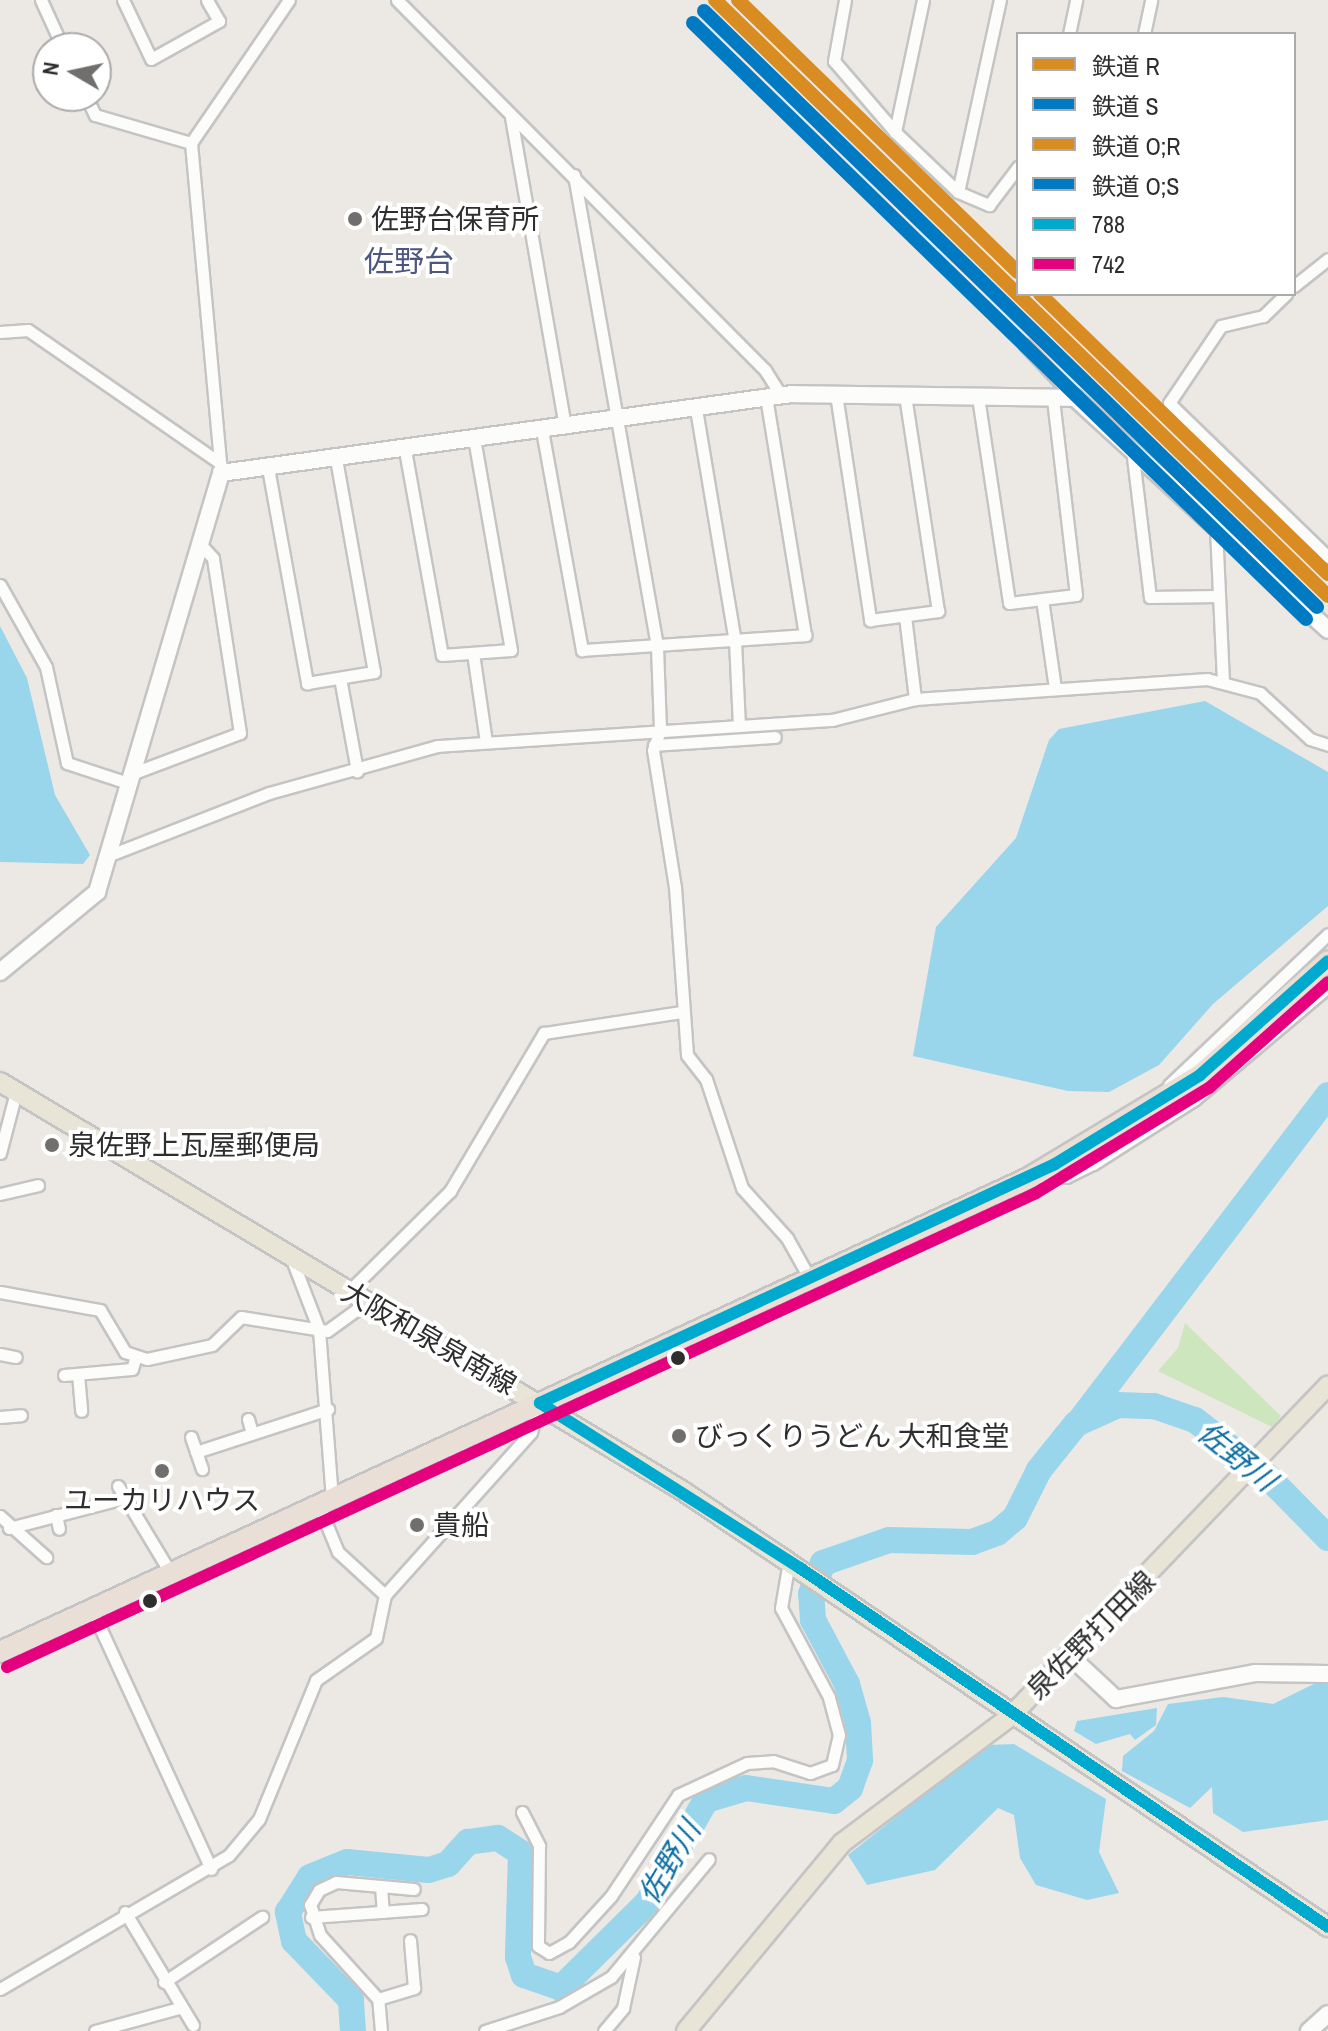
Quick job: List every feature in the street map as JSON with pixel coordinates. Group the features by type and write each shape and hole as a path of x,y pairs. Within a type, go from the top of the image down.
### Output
{"highway":[{"path":"0,1652 1029,1178 1200,1075 1305,985 1328,961"}],"main road":[{"name":"大阪和泉泉南線","path":"8,1087 540,1403 794,1565 1011,1716 1328,1927"},
{"name":"泉佐野打田線","path":"686,2031 842,1843 1011,1716 1325,1393"}],"street":[{"path":"41,0 56,32"},
{"path":"123,0 151,59 219,21 207,0"},
{"path":"0,972 82,911 110,855 129,779 201,545 220,468 191,143 289,0"},
{"path":"397,0 511,117 574,175 774,397 805,635 582,650 542,430"},
{"path":"845,0 834,61 895,132 958,192 989,205 1016,170"},
{"path":"895,132 923,0"},
{"path":"958,192 1000,0"},
{"path":"1069,32 1076,0"},
{"path":"1144,32 1151,0"},
{"path":"94,112 95,115 191,143"},
{"path":"511,117 565,427"},
{"path":"574,175 657,647 660,730 654,745 675,887 687,1055 706,1079 742,1188 787,1238 810,1279"},
{"path":"1296,284 1328,259"},
{"path":"1284,296 1263,316 1221,326 1169,403 1328,557"},
{"path":"0,332 28,330 220,468 268,468 774,397 836,394 1075,398"},
{"path":"1025,345 1075,398 1132,447 1328,630"},
{"path":"836,394 870,620 938,611 905,395"},
{"path":"978,397 1009,603 1076,595 1053,398"},
{"path":"696,409 735,641 739,726"},
{"path":"405,450 442,655 511,650 474,439"},
{"path":"1132,447 1150,597 1219,596"},
{"path":"268,468 307,683 374,672 336,458"},
{"path":"1216,528 1223,681"},
{"path":"0,585 46,667 67,763 129,779 240,733 213,558 201,545"},
{"path":"1042,599 1055,688"},
{"path":"905,616 915,699"},
{"path":"473,653 486,742"},
{"path":"340,678 357,771"},
{"path":"110,855 269,793 357,771 437,746 832,720 915,699 1055,688 1223,681 1260,693 1326,742"},
{"path":"654,745 775,737"},
{"path":"1136,1116 1328,934"},
{"path":"1029,1178 1066,1177 1195,1099 1328,987"},
{"path":"349,1291 450,1191 544,1033 682,1012"},
{"path":"0,1153 8,1087"},
{"path":"0,1194 38,1185"},
{"path":"291,1257 319,1330 328,1409 325,1501 338,1552 385,1595"},
{"path":"0,1292 108,1314 135,1359 132,1369 64,1375"},
{"path":"135,1359 212,1345 241,1317 319,1330 347,1323 367,1302"},
{"path":"0,1354 16,1357"},
{"path":"78,1374 81,1411"},
{"path":"0,1989 125,1912 211,1869 259,1819 316,1680 376,1638 385,1595 531,1432 540,1403"},
{"path":"196,1452 328,1409"},
{"path":"0,1417 21,1415"},
{"path":"248,1419 252,1433"},
{"path":"191,1437 202,1469"},
{"path":"118,1486 171,1574"},
{"path":"9,1528 124,1498"},
{"path":"56,1515 59,1529"},
{"path":"0,1516 9,1528 46,1557"},
{"path":"522,1812 539,1846 538,1946 549,1953 605,1903 678,1795 747,1763 773,1761 810,1773 832,1765 839,1735 829,1697 781,1608 794,1565"},
{"path":"92,1610 211,1869"},
{"path":"1071,1657 1116,1699 1255,1673 1328,1674"},
{"path":"485,2031 516,2026 559,2007 634,1957 709,1859"},
{"path":"381,2031 378,1999 311,1917 310,1905 327,1886 414,1889"},
{"path":"381,1886 383,1912"},
{"path":"311,1917 422,1909"},
{"path":"125,1912 179,2008 193,2025"},
{"path":"164,1982 262,1917"},
{"path":"378,1999 414,1988 410,1940"},
{"path":"604,2031 623,2008 634,1957"},
{"path":"95,2031 179,2008"},
{"path":"1309,2031 1328,2014"}],"green space":[{"path":"1185,1323 1281,1416 1272,1427 1158,1371 1178,1348"}],"water":[{"path":"0,626 27,678 55,795 90,855 83,864 0,862"},
{"path":"1205,701 1328,772 1328,906 1213,1004 1159,1065 1109,1092 1068,1091 913,1056 936,927 1016,838 1049,740 1059,729"},
{"path":"1320,1681 1328,1683 1328,1820 1243,1832 1213,1813 1212,1787 1190,1808 1122,1771 1123,1756 1154,1731 1168,1704 1223,1697 1273,1704"},
{"path":"1157,1708 1156,1725 1135,1740 1130,1734 1096,1744 1074,1731 1077,1721"},
{"path":"1014,1744 1106,1799 1099,1852 1119,1893 1087,1900 1036,1885 1020,1858 1014,1815 998,1808 935,1870 867,1885 848,1855 987,1745"}],"waterway":[{"path":"1079,1422 1328,1095"},
{"name":"佐野川","path":"353,2031 351,2000 294,1941 288,1912 310,1877 347,1862 429,1870 448,1864 468,1842 498,1838 521,1853 518,1957 524,1975 561,1988 648,1902 706,1800 746,1788 834,1801 850,1788 860,1760 858,1723 847,1684 813,1620 811,1594 823,1563 889,1540 972,1542 997,1533 1015,1518 1039,1470 1076,1424 1118,1405 1154,1406 1195,1420 1267,1476 1328,1538"}],"rail line":[{"name":"R","path":"715,0 1016,293"},
{"name":"O;R","path":"738,0 1016,270"},
{"name":"S","path":"704,11 1317,607"},
{"name":"O;S","path":"693,23 1306,619"},
{"name":"R","path":"1019,296 1328,596"},
{"name":"O;R","path":"1042,296 1328,574"}],"transit line":[{"name":"788","path":"540,1403 1055,1164 1200,1075 1328,961"},
{"name":"742","path":"7,1667 1036,1193 1209,1088 1328,982"},
{"name":"788","path":"540,1403 800,1568 1328,1927"}],"place":[{"name":"佐野台保育所","path":"355,219"},
{"name":"泉佐野上瓦屋郵便局","path":"52,1145"},
{"name":"びっくりうどん 大和食堂","path":"679,1436"},
{"name":"ユーカリハウス","path":"162,1471"},
{"name":"貴船","path":"417,1525"}],"district":[{"name":"佐野台","path":"409,261"}]}
